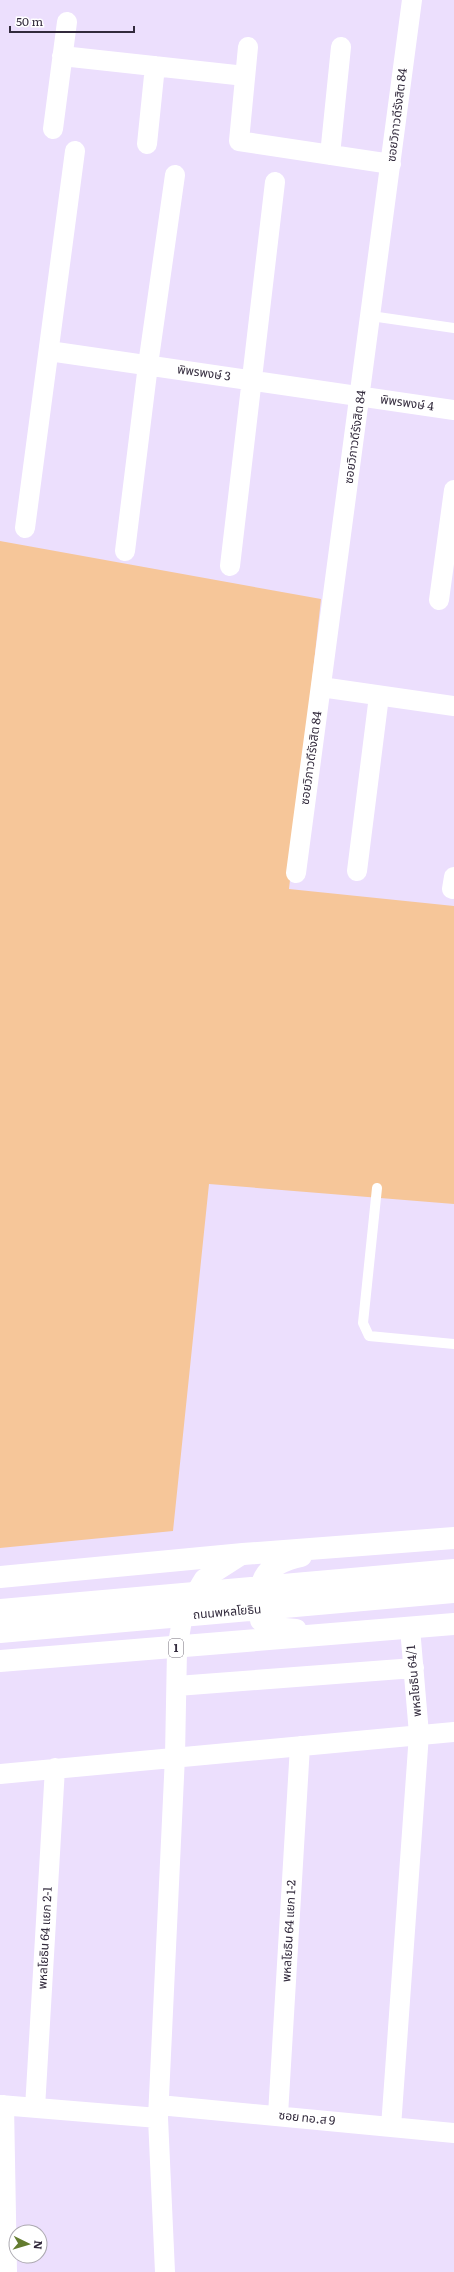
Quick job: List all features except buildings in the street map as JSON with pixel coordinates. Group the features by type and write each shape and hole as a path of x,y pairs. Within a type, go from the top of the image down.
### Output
{"main road":[{"path":"0,1577 243,1554 454,1538"},
{"path":"351,1547 283,1560 265,1576 258,1598 261,1620 273,1628 351,1633"},
{"name":"ถนนพหลโยธิน","path":"0,1610 454,1570"},
{"path":"0,1577 49,1578 65,1580 76,1586 86,1596 89,1608 88,1618 84,1628 68,1643 58,1648 0,1661"},
{"name":"ถนนพหลโยธิน","path":"0,1632 454,1592"},
{"name":"1","path":"0,1661 178,1649 454,1624"}],"street":[{"name":"ซอยวิภาวดีรังสิต 84","path":"296,873 412,0"},
{"path":"53,129 67,22"},
{"path":"248,47 239,142 391,164"},
{"path":"330,155 341,47"},
{"path":"62,56 245,76"},
{"path":"148,144 155,66"},
{"path":"25,528 75,151"},
{"path":"125,551 148,365 176,175"},
{"path":"230,566 275,182"},
{"name":"พิพรพงษ์ 3","path":"49,350 360,397"},
{"name":"พิพรพงษ์ 4","path":"360,397 454,410"},
{"path":"439,600 454,490"},
{"path":"321,687 454,706"},
{"path":"357,871 379,696"},
{"path":"165,2272 159,2111 178,1686 178,1649 183,1614 204,1579 243,1554"},
{"name":"พหลโยธิน 64/1","path":"391,2126 419,1734 410,1628"},
{"path":"178,1686 414,1668"},
{"path":"0,1774 175,1756 454,1732"},
{"name":"พหลโยธิน 64 แยก 1-2","path":"278,2115 300,1746"},
{"name":"พหลโยธิน 64 แยก 2-1","path":"35,2108 55,1768"},
{"path":"2,2105 7,2272"},
{"name":"ซอย ทอ.ส 9","path":"2,2105 35,2108 278,2115 454,2133"}],"lane":[{"path":"371,316 454,328"},
{"path":"376,1188 363,1323 364,1328 369,1336 454,1344"}],"shaded area":[{"path":"0,541 321,599 289,889 454,906 454,1204 209,1184 173,1531 0,1548"}]}
